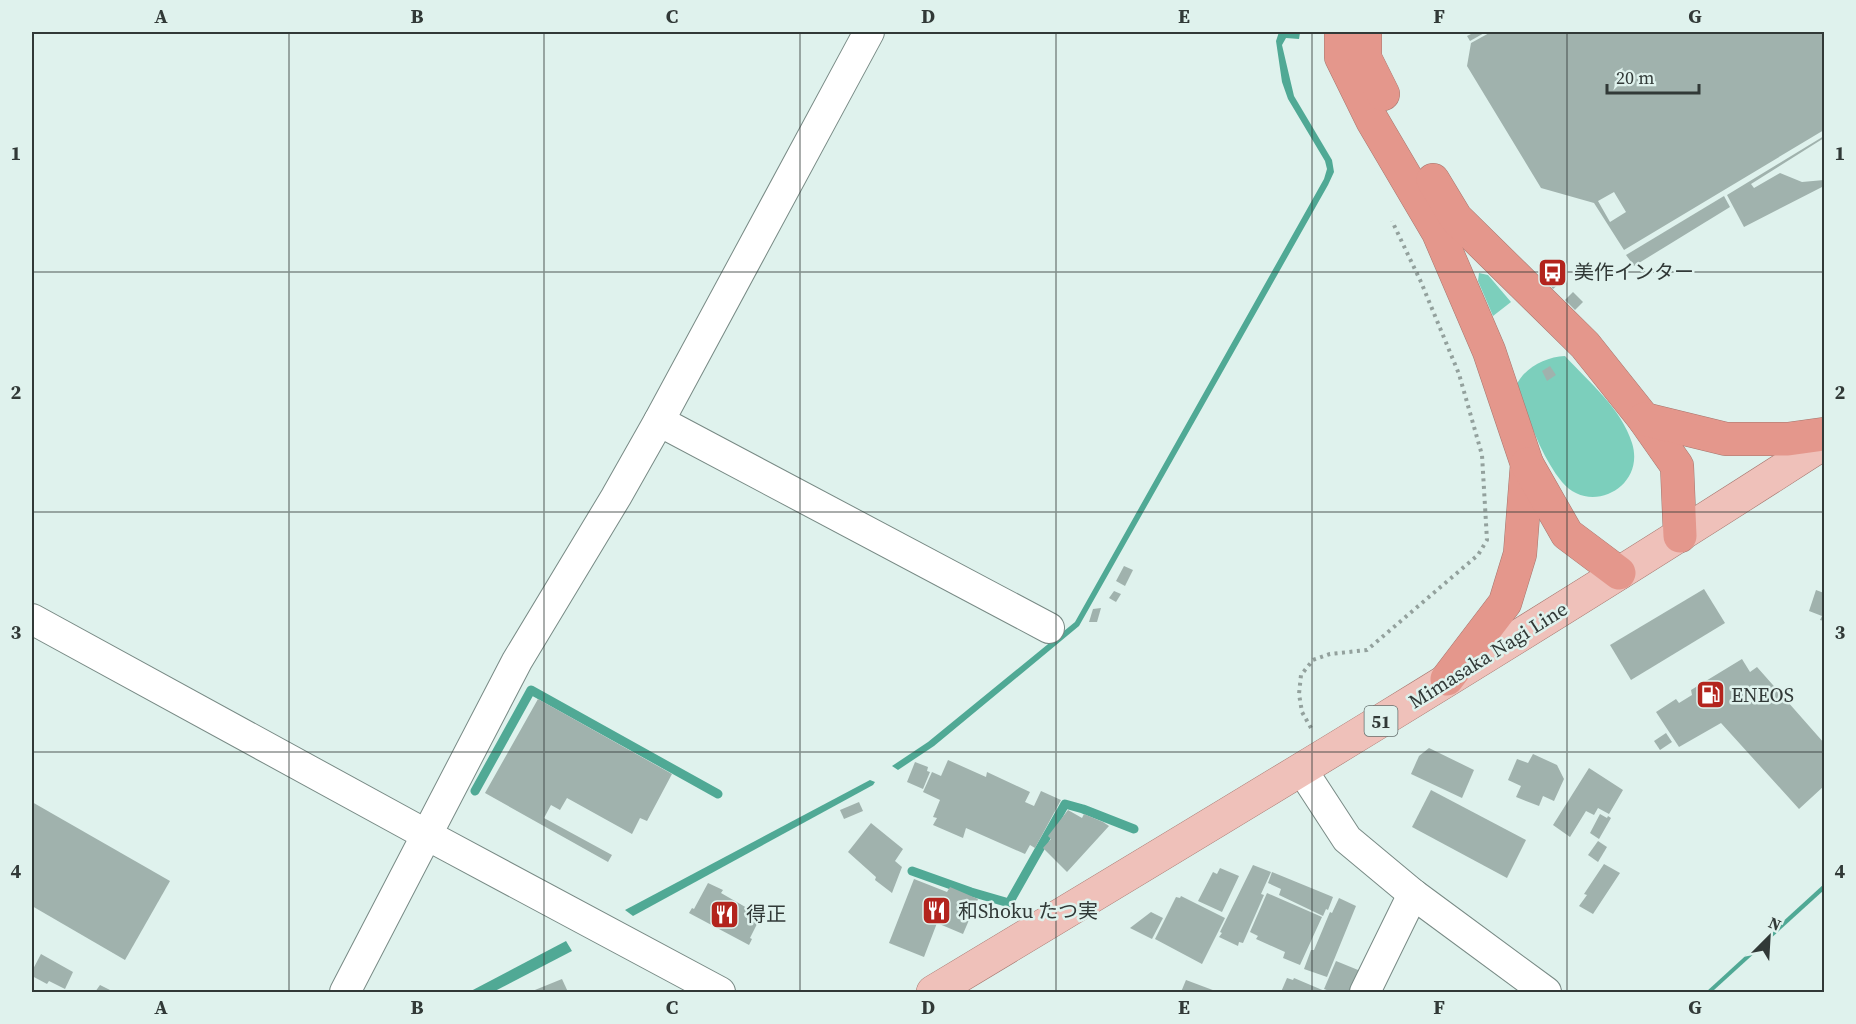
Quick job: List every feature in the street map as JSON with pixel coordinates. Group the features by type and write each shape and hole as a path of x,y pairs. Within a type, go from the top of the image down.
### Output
{"highway":[{"path":"1341,32 1341,57 1372,120 1438,232 1489,351 1527,464 1567,534 1619,573"},
{"path":"1365,32 1365,58 1393,115 1456,218 1585,345 1644,419 1677,466 1680,536"},
{"path":"1644,419 1726,439 1788,439 1824,434"},
{"path":"1447,680 1505,603 1520,554 1527,464"}],"main road":[{"name":"Mimasaka Nagi Line","path":"933,993 1315,762 1680,536 1824,443"}],"street":[{"path":"345,993 517,661 659,421 869,32"},
{"path":"659,421 1049,628"},
{"path":"32,619 720,993"},
{"path":"1315,762 1347,839 1413,894 1546,993"},
{"path":"1365,993 1413,894"}],"path":[{"path":"1315,762 1299,694 1301,675 1313,660 1330,654 1367,650 1478,555 1487,540 1482,455 1459,374 1421,282 1391,220"}],"shaded area":[{"path":"1279,32 1300,33 1299,39 1286,38 1282,45 1294,96 1332,160 1334,172 1328,185 1079,626 934,746 898,770 892,766 928,742 1075,622 1324,179 1327,169 1325,161 1288,99 1282,82 1276,41"},
{"path":"1479,273 1488,275 1511,302 1493,316 1478,281"},
{"path":"1565,356 1612,407 1627,430 1632,443 1634,459 1631,472 1623,484 1613,492 1600,496 1587,496 1574,492 1562,482 1541,448 1516,386 1524,374 1536,365"},
{"path":"870,780 875,782 873,785 633,916 625,910"},
{"path":"1824,884 1824,890 1714,990 1706,992"},
{"path":"566,941 572,951 493,992 469,992"}],"building":[{"path":"1475,32 1486,32 1470,41 1467,36"},
{"path":"1491,32 1824,32 1824,130 1624,250 1594,203 1541,188 1467,66 1471,43","holes":["1614,192 1626,212 1610,222 1598,201"]},
{"path":"1824,136 1751,184 1754,188 1780,173 1802,182 1824,180 1824,186 1744,227 1727,195"},
{"path":"1724,196 1730,207 1634,266 1626,255"},
{"path":"1552,277 1559,284 1553,289 1547,282"},
{"path":"1573,292 1583,302 1575,310 1565,300"},
{"path":"1550,366 1556,375 1547,381 1542,371"},
{"path":"1124,566 1133,570 1125,586 1116,581"},
{"path":"1704,589 1725,623 1631,680 1610,645"},
{"path":"1816,590 1824,593 1824,621 1820,620 1822,616 1809,611"},
{"path":"1114,591 1121,594 1116,602 1109,598"},
{"path":"1101,608 1097,622 1089,622 1093,609"},
{"path":"1742,659 1750,672 1757,667 1824,743 1824,786 1799,809 1721,723 1679,747 1656,712 1676,699 1679,703 1692,695 1691,690"},
{"path":"538,699 672,774 647,821 640,818 632,834 567,798 560,810 551,805 544,818 612,855 608,862 485,793"},
{"path":"1666,733 1672,742 1660,750 1654,741"},
{"path":"1429,748 1474,770 1462,798 1411,774 1419,756"},
{"path":"1533,754 1557,765 1564,779 1554,801 1543,796 1539,806 1516,797 1521,786 1508,780 1517,759 1528,763"},
{"path":"948,760 986,777 987,772 1030,792 1025,802 1034,806 1041,791 1061,800 1035,848 1030,845 1025,854 966,828 963,838 933,825 937,818 933,817 940,800 923,792 932,772 941,776"},
{"path":"915,762 928,767 927,771 930,772 923,789 907,782"},
{"path":"1589,768 1623,790 1609,814 1598,808 1594,815 1586,811 1570,837 1553,825"},
{"path":"1431,790 1526,840 1507,878 1412,827"},
{"path":"32,802 170,881 125,960 32,906"},
{"path":"859,802 863,811 844,819 840,810"},
{"path":"1068,810 1082,818 1084,814 1109,826 1067,872 1043,848 1051,839 1048,836"},
{"path":"1600,814 1611,818 1599,839 1590,833"},
{"path":"871,823 903,849 895,861 902,867 892,893 875,880 876,877 848,852"},
{"path":"1598,841 1607,847 1598,862 1588,855"},
{"path":"1604,864 1620,873 1593,914 1579,906 1587,895 1584,894"},
{"path":"1253,865 1271,872 1261,894 1264,895 1243,943 1239,942 1238,946 1219,937"},
{"path":"1220,868 1239,876 1222,912 1198,901 1213,872 1217,874"},
{"path":"1272,872 1333,897 1328,910 1326,909 1323,916 1279,895 1281,889 1268,883"},
{"name":"和Shoku たつ実","path":"914,879 947,892 950,887 978,899 963,934 937,923 924,957 889,943"},
{"name":"得正","path":"708,883 723,890 721,893 761,916 749,945 689,913 692,908 694,909"},
{"path":"1267,893 1322,917 1300,965 1283,958 1285,952 1256,939 1258,936 1250,932"},
{"path":"1181,896 1225,918 1202,964 1155,939 1176,897"},
{"path":"1339,898 1356,906 1327,977 1304,969 1311,950 1314,950 1330,912 1332,913"},
{"path":"1151,912 1163,918 1152,939 1130,928"},
{"path":"41,954 73,972 65,989 49,981 47,984 32,976 32,971"},
{"path":"1336,961 1363,972 1354,992 1332,992 1324,989"},
{"path":"1287,978 1293,980 1294,978 1327,992 1281,992"},
{"path":"562,979 568,992 530,992"},
{"path":"1186,980 1218,992 1181,992"},
{"path":"100,985 114,992 95,992"}],"waterway":[{"path":"475,791 531,690 718,794"},
{"path":"912,871 1009,903 1065,804 1134,829"}],"place":[{"name":"美作インター","path":"1553,272"},
{"name":"ENEOS","path":"1710,695"},
{"name":"和Shoku たつ実","path":"937,911"},
{"name":"得正","path":"725,914"}]}
